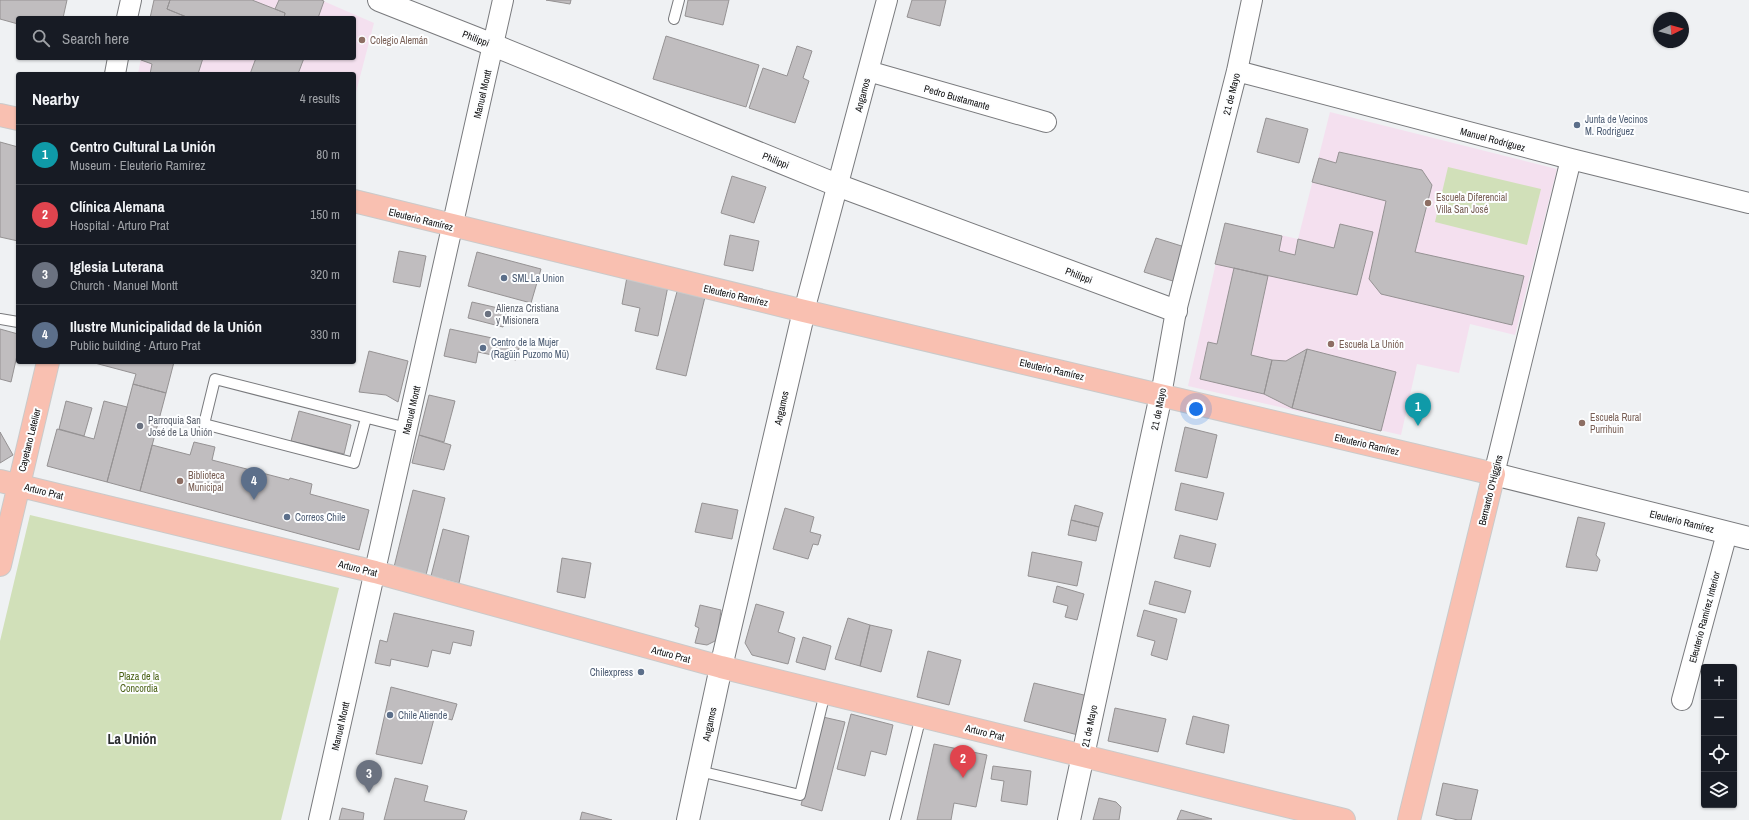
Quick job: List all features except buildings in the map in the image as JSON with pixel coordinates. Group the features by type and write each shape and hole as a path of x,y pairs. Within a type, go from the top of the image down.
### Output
{"main road":[{"path":"0,114 16,118"},
{"name":"Eleuterio Ramírez","path":"356,202 804,311 1494,474"},
{"name":"Cayetano Letelier","path":"0,565 9,483 47,364"},
{"name":"Bernardo O'Higgins","path":"1410,820 1494,474"},
{"name":"Arturo Prat","path":"9,483 375,572 721,667 1344,820"}],"street":[{"path":"127,16 131,0"},
{"name":"Philippi","path":"379,0 493,44 837,185 1176,311"},
{"name":"Manuel Montt","path":"319,820 503,0"},
{"name":"Angamos","path":"688,820 721,667 804,311 887,0"},
{"name":"21 de Mayo","path":"1069,820 1161,395 1176,311 1237,71 1252,0"},
{"path":"115,72 118,60"},
{"name":"Manuel Rodríguez","path":"1237,71 1571,159 1749,202"},
{"name":"Pedro Bustamante","path":"868,72 1046,122"},
{"name":"Bernardo O'Higgins","path":"1494,474 1571,159"},
{"name":"Eleuterio Ramírez","path":"1494,474 1749,538"},
{"name":"Eleuterio Ramírez Interior","path":"1682,700 1727,533"}],"lane":[{"path":"674,19 679,0"},
{"path":"0,319 16,322"},
{"path":"366,418 354,463 204,424 215,379 407,428"},
{"path":"699,770 800,795 825,693"},
{"path":"895,820 921,716"}],"shaded area":[{"name":"Colegio Alemán","path":"154,0 321,0 374,23 356,92 356,72 138,72 141,60 356,60 356,16 150,16"},
{"path":"1330,112 1557,169 1515,335 1470,324 1459,373 1417,364 1401,435 1188,386 1225,223 1298,239"}],"green space":[{"path":"1448,167 1541,189 1527,245 1435,222"},
{"name":"Plaza de la Concordia","path":"30,515 339,588 281,820 0,820 0,641"}],"place":[{"name":"Colegio Alemán","path":"362,40"},
{"name":"Junta de Vecinos M. Rodriguez","path":"1577,125"},
{"name":"Escuela Diferencial Villa San José","path":"1428,203"},
{"name":"SML La Union","path":"504,278"},
{"name":"Alienza Cristiana y Misionera","path":"488,314"},
{"name":"Escuela La Unión","path":"1331,344"},
{"name":"Centro de la Mujer (Ragüin Puzomo Mü)","path":"483,348"},
{"name":"Escuela Rural Purrihuin","path":"1582,423"},
{"name":"Parroquia San José de La Unión","path":"140,426"},
{"name":"Centro Cultural La Unión","path":"1418,426"},
{"name":"Biblioteca Municipal","path":"180,481"},
{"name":"Ilustre Municipalidad de la Unión","path":"254,500"},
{"name":"Correos Chile","path":"287,517"},
{"name":"Chilexpress","path":"641,672"},
{"name":"Chile Atiende","path":"390,715"},
{"name":"Clínica Alemana","path":"963,778"},
{"name":"Iglesia Luterana","path":"369,793"}],"district":[{"name":"La Unión","path":"132,739"}]}
